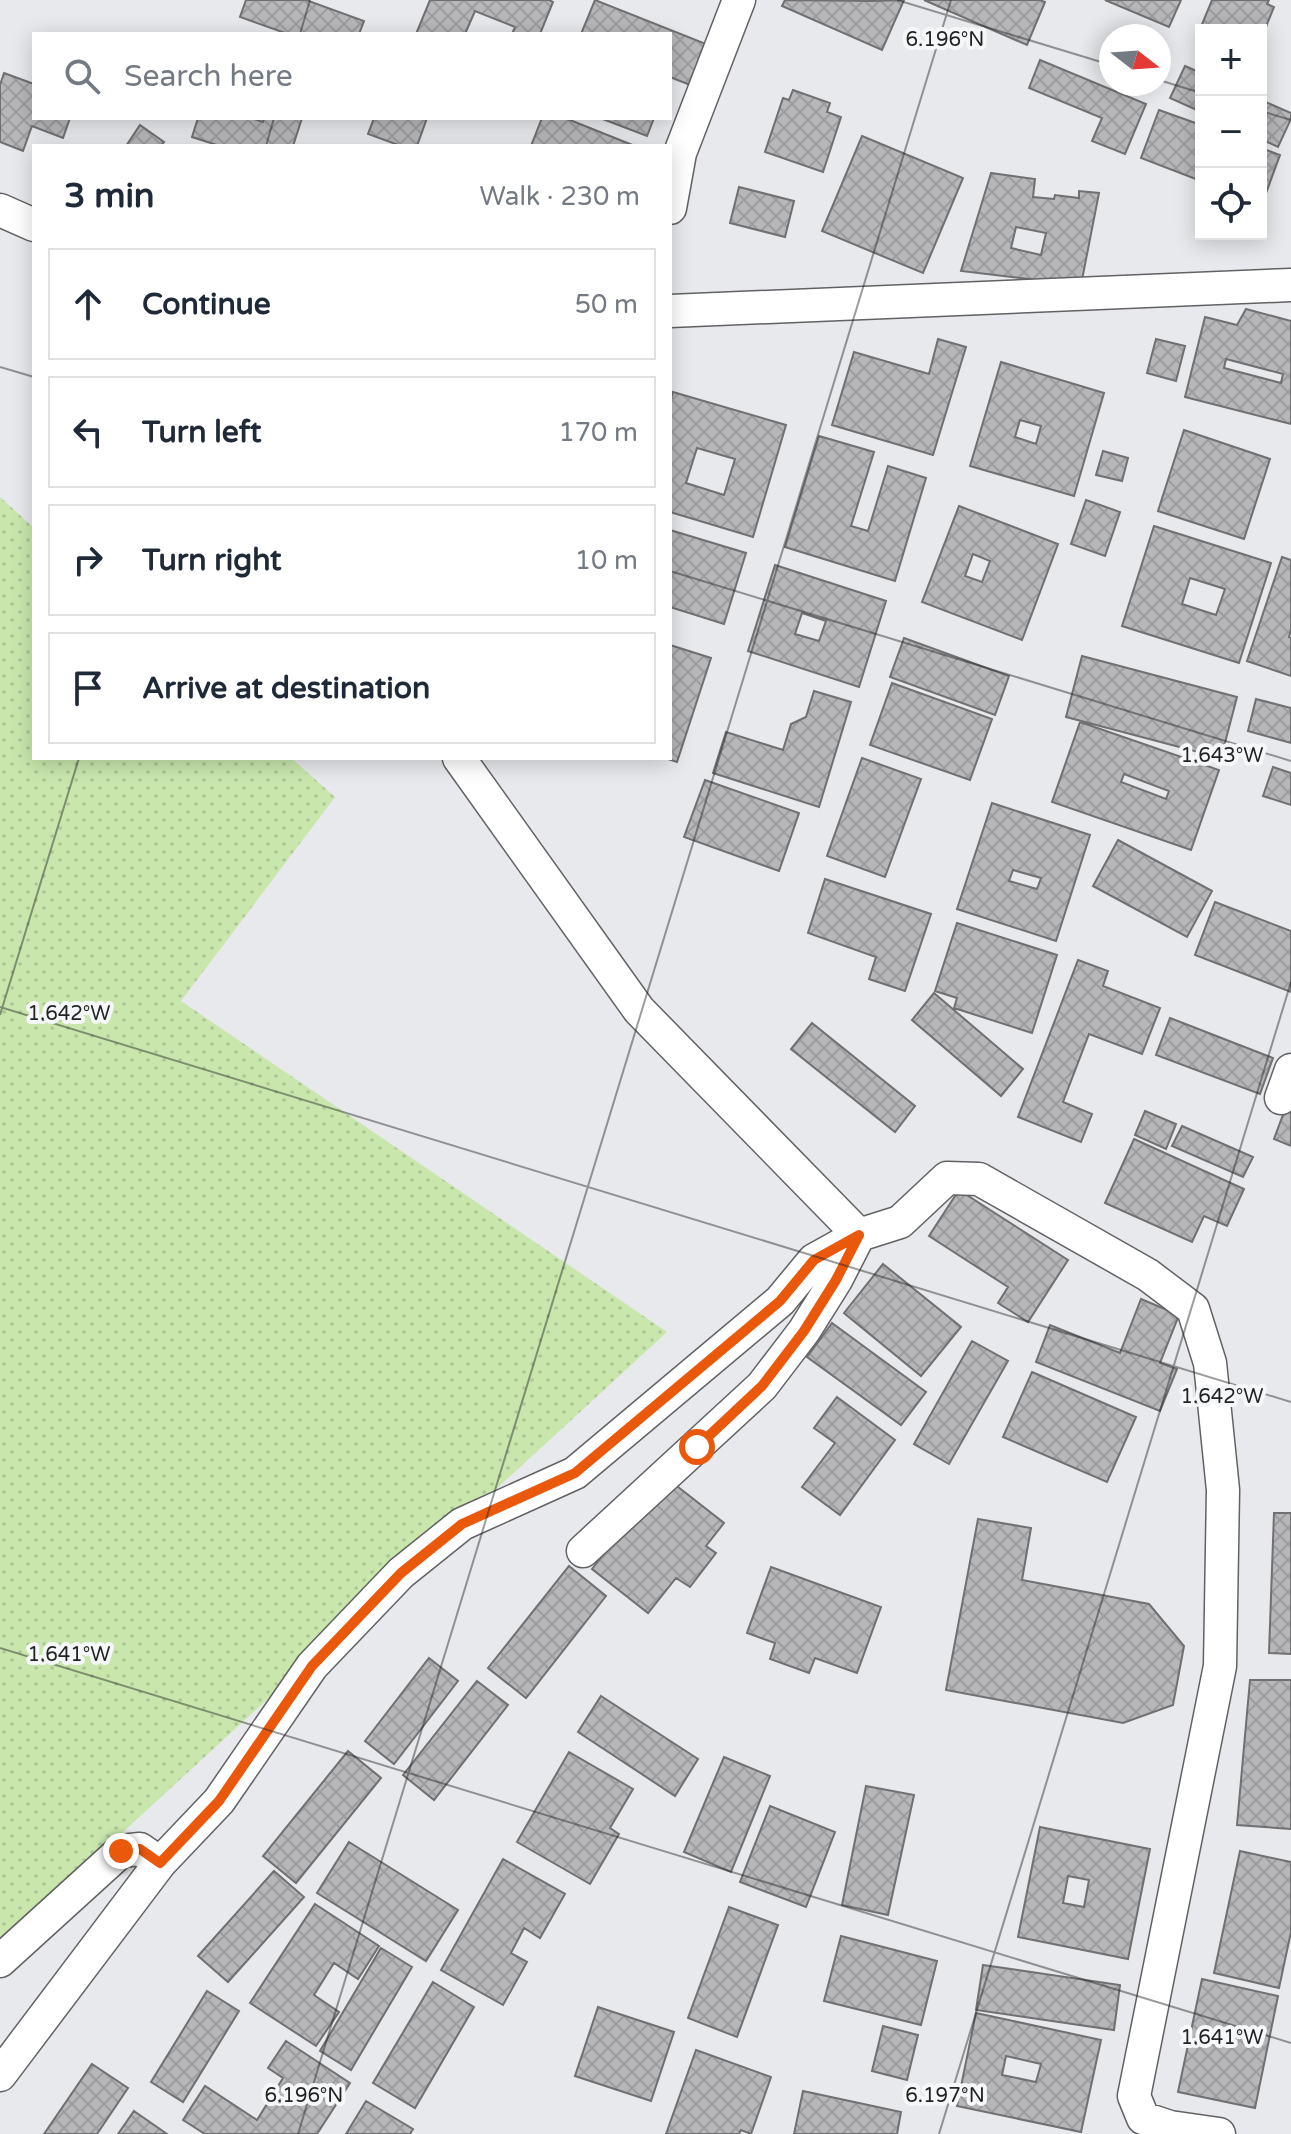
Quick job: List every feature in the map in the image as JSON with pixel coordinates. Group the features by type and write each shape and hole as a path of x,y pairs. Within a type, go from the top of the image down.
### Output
{"street":[{"path":"672,197 680,153 739,0"},
{"path":"0,210 32,224"},
{"path":"672,311 1291,285"},
{"path":"460,760 639,1010 859,1235"},
{"path":"0,2075 160,1863 219,1801 312,1666 401,1573 462,1524 575,1473 780,1301 814,1260 859,1235 900,1222 947,1178 979,1179 1148,1275 1193,1309 1210,1363 1223,1490 1220,1666 1134,2096 1143,2118 1170,2127 1219,2134"},
{"path":"583,1551 762,1386 804,1331 859,1235"},
{"path":"0,1961 121,1851 140,1849 160,1863"}],"green space":[{"path":"0,497 32,526 32,760 293,760 335,797 181,1001 667,1332 0,1945"}],"building":[{"path":"246,0 306,0 364,21 360,32 282,32 240,17"},
{"path":"430,0 553,2 541,32 513,32 515,27 475,11 466,32 417,32"},
{"path":"595,0 706,44 690,85 672,78 672,32 582,32"},
{"path":"785,0 904,0 882,50 782,6"},
{"path":"924,0 1040,0 1045,2 1027,45"},
{"path":"1105,0 1181,0 1170,24 1162,24"},
{"path":"1212,0 1269,0 1267,4 1274,7 1267,24 1202,24"},
{"path":"1040,60 1099,84 1099,96 1127,96 1146,104 1125,154 1092,141 1102,118 1029,88"},
{"path":"1185,66 1195,70 1195,109 1171,96"},
{"path":"4,73 32,83 32,120 69,120 63,138 32,126 23,151 0,142 0,85"},
{"path":"793,90 830,103 827,112 841,117 823,172 765,152 783,98 789,100"},
{"path":"1267,103 1291,113 1278,147 1267,142"},
{"path":"1159,110 1195,123 1195,179 1141,158"},
{"path":"197,120 301,120 294,144 214,144 192,137"},
{"path":"373,120 426,120 418,144 396,144 368,134"},
{"path":"541,120 570,120 630,144 532,144"},
{"path":"605,120 653,120 647,136"},
{"path":"140,125 164,142 162,144 127,144"},
{"path":"862,136 963,178 923,273 822,231"},
{"path":"1267,150 1280,155 1267,190"},
{"path":"991,173 1035,179 1033,197 1054,199 1055,195 1079,198 1079,191 1099,193 1081,285 961,271","holes":["1016,227 1046,233 1041,255 1011,248"]},
{"path":"739,187 794,201 785,237 730,223"},
{"path":"1246,309 1291,321 1291,424 1185,397 1205,317 1237,325","holes":["1226,359 1283,374 1281,383 1224,368"]},
{"path":"938,339 966,347 933,455 832,425 854,352 929,374"},
{"path":"1156,339 1185,346 1176,381 1147,373"},
{"path":"1001,362 1104,393 1074,496 970,466","holes":["1020,420 1041,426 1036,444 1015,437"]},
{"path":"673,392 786,425 753,537 672,513","holes":["697,448 735,459 724,495 686,483"]},
{"path":"1184,430 1270,459 1244,539 1158,511"},
{"path":"819,436 874,452 851,526 868,531 888,466 926,478 895,581 785,547"},
{"path":"1103,451 1128,458 1122,481 1096,475"},
{"path":"1086,500 1120,512 1105,556 1071,544"},
{"path":"959,506 1058,544 1022,640 922,602","holes":["973,554 990,561 982,582 965,576"]},
{"path":"1154,526 1271,563 1239,663 1122,626","holes":["1190,578 1225,589 1216,615 1182,604"]},
{"path":"672,531 746,553 724,624 672,608"},
{"path":"1282,557 1291,560 1291,676 1247,661"},
{"path":"775,565 886,601 859,687 748,651","holes":["802,613 826,621 819,641 795,634"]},
{"path":"904,638 1009,676 995,715 890,677"},
{"path":"672,646 711,658 677,762 671,760"},
{"path":"1082,656 1237,697 1221,758 1066,717"},
{"path":"892,683 992,719 970,780 870,745"},
{"path":"814,691 851,702 819,807 713,773 726,732 783,750 791,724 806,717"},
{"path":"1256,699 1291,708 1291,743 1248,731"},
{"path":"1080,722 1219,770 1191,850 1052,802","holes":["1124,774 1169,791 1166,799 1121,782"]},
{"path":"862,758 921,779 885,877 827,856"},
{"path":"1273,767 1291,773 1291,805 1263,796"},
{"path":"705,780 799,813 779,871 684,837"},
{"path":"992,803 1090,835 1056,941 957,909","holes":["1013,870 1041,878 1037,889 1009,881"]},
{"path":"1118,840 1212,891 1187,937 1093,886"},
{"path":"825,879 931,914 905,991 869,979 876,957 808,933"},
{"path":"1215,902 1291,931 1291,992 1195,955"},
{"path":"957,923 1057,955 1032,1033 954,1008 957,998 935,991"},
{"path":"1078,960 1108,971 1103,986 1160,1008 1142,1054 1089,1034 1063,1102 1092,1114 1081,1142 1018,1117"},
{"path":"934,993 1023,1069 1001,1096 912,1020"},
{"path":"1170,1018 1273,1058 1260,1094 1156,1055"},
{"path":"812,1023 915,1106 895,1132 791,1049"},
{"path":"1287,1104 1291,1106 1291,1146 1274,1139"},
{"path":"1145,1111 1176,1124 1166,1149 1135,1135"},
{"path":"1182,1126 1253,1157 1243,1177 1172,1146"},
{"path":"1134,1139 1244,1189 1227,1226 1204,1216 1192,1242 1105,1203"},
{"path":"959,1190 1068,1260 1028,1322 998,1303 1008,1287 929,1236"},
{"path":"883,1264 961,1327 921,1376 844,1313"},
{"path":"1141,1299 1179,1315 1160,1363 1177,1369 1160,1411 1036,1362 1050,1325 1120,1353"},
{"path":"832,1323 926,1392 901,1425 807,1357"},
{"path":"972,1341 1008,1361 949,1464 914,1444"},
{"path":"1032,1372 1136,1417 1107,1482 1003,1437"},
{"path":"837,1397 895,1440 840,1515 802,1487 835,1443 814,1428"},
{"path":"673,1483 724,1523 706,1546 716,1553 690,1587 676,1578 648,1613 592,1569 646,1499"},
{"path":"1274,1513 1291,1513 1291,1654 1269,1653"},
{"path":"978,1519 1031,1528 1022,1580 1149,1604 1184,1646 1173,1705 1123,1723 946,1690"},
{"path":"569,1566 606,1596 526,1698 488,1668"},
{"path":"771,1567 881,1607 857,1673 815,1658 809,1673 770,1659 775,1643 747,1633"},
{"path":"429,1658 458,1681 394,1764 365,1741"},
{"path":"1250,1680 1291,1680 1291,1829 1237,1825"},
{"path":"477,1681 508,1705 434,1800 403,1775"},
{"path":"601,1696 698,1759 675,1796 578,1732"},
{"path":"348,1751 381,1778 296,1883 263,1856"},
{"path":"569,1752 633,1789 610,1828 619,1834 590,1884 517,1842"},
{"path":"724,1757 770,1776 731,1872 684,1852"},
{"path":"866,1786 914,1795 888,1915 842,1905"},
{"path":"770,1806 835,1832 806,1907 740,1882"},
{"path":"1040,1827 1150,1849 1128,1959 1018,1937","holes":["1068,1876 1089,1880 1084,1907 1063,1903"]},
{"path":"349,1842 458,1910 426,1961 317,1893"},
{"path":"1240,1851 1291,1862 1291,1932 1279,1988 1214,1973"},
{"path":"503,1859 565,1894 540,1938 524,1928 511,1953 527,1962 503,2005 441,1970"},
{"path":"274,1871 304,1897 228,1982 198,1956"},
{"path":"315,1904 379,1946 358,1979 334,1963 314,1995 339,2012 316,2046 250,2003"},
{"path":"729,1907 778,1925 737,2037 688,2018"},
{"path":"841,1936 937,1961 921,2025 824,2001"},
{"path":"381,1948 412,1967 351,2070 320,2051"},
{"path":"983,1965 1120,1985 1114,2030 976,2010"},
{"path":"1202,1979 1278,1996 1255,2108 1178,2092"},
{"path":"433,1982 474,2007 415,2108 373,2083"},
{"path":"207,1991 239,2011 183,2102 151,2082"},
{"path":"598,2007 674,2032 651,2101 575,2076"},
{"path":"976,2013 1101,2040 1081,2132 957,2106","holes":["1006,2056 1041,2064 1036,2082 1002,2075"]},
{"path":"883,2026 918,2035 907,2080 872,2071"},
{"path":"286,2041 350,2083 317,2134 205,2134 183,2120 205,2086 257,2120 283,2078 268,2068"},
{"path":"696,2050 771,2077 751,2134 741,2130 739,2134 666,2134"},
{"path":"92,2064 128,2088 97,2134 44,2134"},
{"path":"803,2091 901,2112 897,2134 794,2134"},
{"path":"366,2101 413,2129 410,2134 346,2134"},
{"path":"134,2111 167,2134 118,2134"}],"route":[{"path":"121,1851 140,1849 160,1863 219,1801 312,1666 401,1573 462,1524 575,1473 780,1301 814,1260 859,1235 836,1280 804,1331 762,1386 697,1447"}]}
